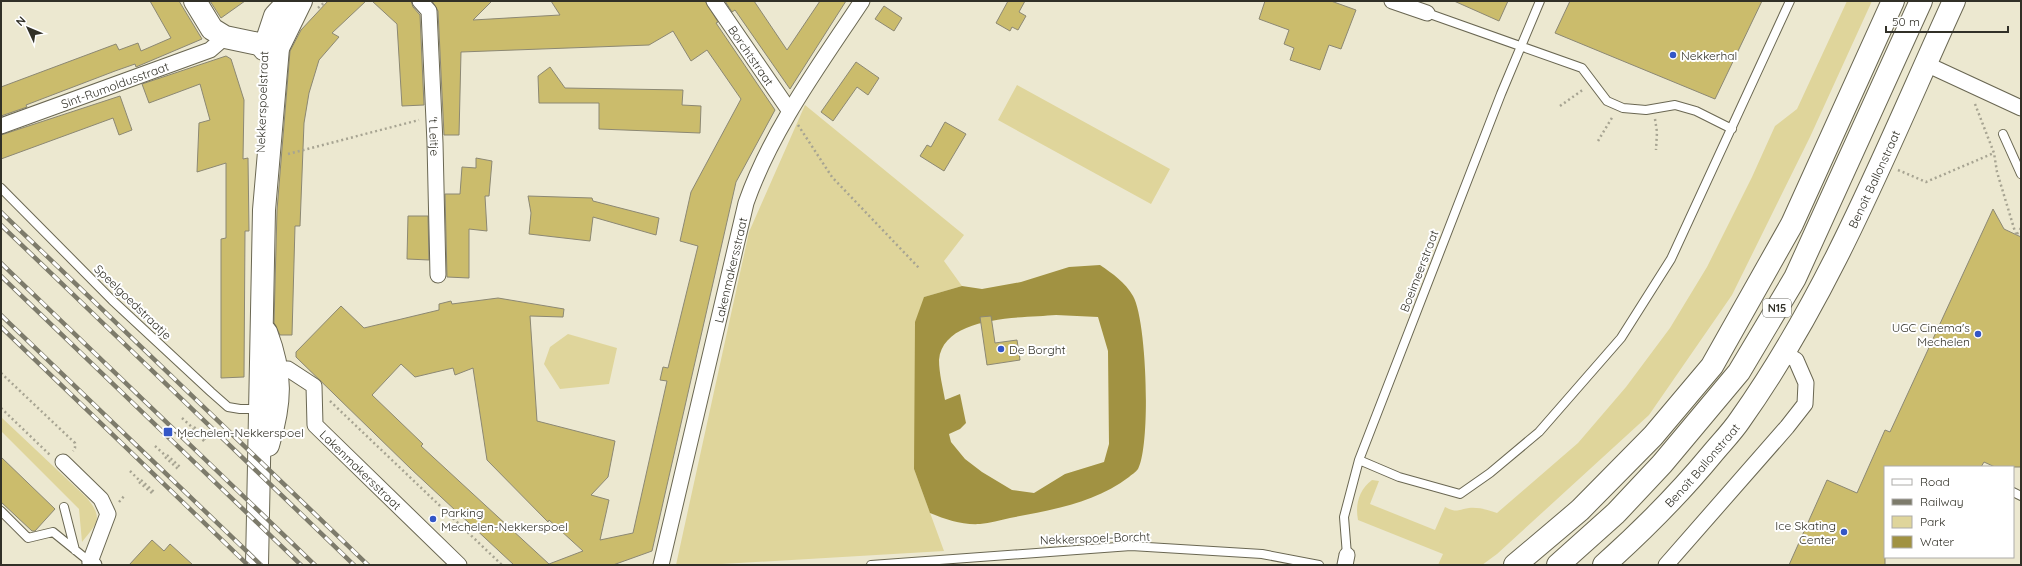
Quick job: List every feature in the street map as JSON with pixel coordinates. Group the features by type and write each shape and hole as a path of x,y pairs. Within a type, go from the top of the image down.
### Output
{"main road":[{"path":"194,1 212,29 225,37 271,46"},
{"name":"Nekkerspoelstraat","path":"264,210 260,175 261,80 271,46 275,16 289,1"},
{"name":"Nekkerspoelstraat","path":"258,476 273,429 277,407 269,368 262,320 264,210 270,157 273,92 271,46 301,1"},
{"name":"N15","path":"1515,565 1580,510 1653,436 1712,366 1792,224 1893,1"},
{"name":"N15","path":"1558,565 1616,513 1662,464 1739,372 1795,278 1921,1"},
{"name":"Benoît Ballonstraat","path":"1604,565 1634,538 1679,493 1739,421 1784,353 1828,273 1882,163 1954,1"},
{"name":"Nekkerspoelstraat","path":"256,565 260,409 269,368"}],"street":[{"name":"'t Leitje","path":"420,1 429,11 434,116 438,275"},
{"name":"Borchtstraat","path":"714,1 789,110"},
{"name":"Lakenmakersstraat","path":"661,565 746,203 755,178 789,110 862,1"},
{"path":"1392,1 1427,13"},
{"name":"Sint-Rumoldusstraat","path":"1,126 210,50 225,37"},
{"path":"1926,64 2021,108"},
{"path":"1666,565 1782,433 1805,404 1806,383 1796,360 1784,353"},
{"path":"269,368 288,369 314,386"},
{"name":"Lakenmakersstraat","path":"314,386 315,426 459,565"},
{"path":"63,462 101,499 108,514 92,563"}],"lane":[{"name":"Boeimeerstraat","path":"1346,560 1344,517 1359,460 1520,47 1540,1"},
{"path":"1359,460 1399,477 1460,494 1490,474 1539,432 1625,331 1671,259 1790,1"},
{"path":"1427,13 1582,68 1607,100 1619,106 1646,110 1675,105 1696,111 1732,129"},
{"path":"2003,134 2021,173"},
{"name":"Speelgoedstraatje","path":"1,188 112,300 228,407 240,409 260,409"},
{"path":"64,507 75,550"},
{"path":"1,512 28,538 53,532 92,563"},
{"name":"Nekkerspoel-Borcht","path":"871,565 1131,546 1262,554 1319,565"}],"path":[{"path":"1560,106 1593,82"},
{"path":"1966,83 1994,153 1997,172 2016,235 2021,228"},
{"path":"1598,141 1619,106"},
{"path":"1653,109 1657,132 1656,150"},
{"path":"789,110 832,177 918,268"},
{"path":"270,157 320,147 434,116"},
{"path":"1882,163 1926,182 1994,153"},
{"path":"1,373 75,443 74,450"},
{"path":"314,386 502,565"},
{"path":"1,408 46,453 63,462"},
{"path":"182,418 206,441"},
{"path":"155,446 179,468"},
{"path":"130,471 153,493"}],"green space":[{"path":"1847,1 1872,1 1810,137 1732,295 1649,415 1497,554 1482,565 1438,565 1443,554 1358,520 1357,508 1359,498 1364,488 1372,480 1379,481 1370,504 1435,530 1445,507 1455,510 1480,508 1497,513 1578,443 1626,387 1670,328 1707,267 1752,177 1775,126 1797,109"},
{"path":"1017,85 1170,169 1151,204 998,120"},
{"path":"805,105 964,235 944,261 962,286 924,297 914,469 944,551 705,565 676,565 749,232"},
{"path":"568,334 617,348 609,384 560,389 544,364 550,347"},
{"path":"1,417 87,498 96,511 97,516 95,525 82,542 79,509 1,431"}],"water":[{"path":"1100,265 1122,282 1133,296 1138,309 1142,330 1144,355 1146,410 1145,435 1142,456 1138,469 1116,486 1102,493 1072,504 1041,512 980,524 955,522 930,513 914,469 915,322 924,297 962,286 982,289 1021,282 1069,267","holes":["1056,315 1098,317 1108,351 1109,444 1104,462 1065,474 1034,493 1012,490 982,472 965,459 951,442 949,434 960,429 966,423 960,394 945,400 940,375 939,360 944,345 954,334 969,327 1006,319"]}],"building":[{"path":"150,1 179,1 202,39 136,67 135,64 115,71 1,116 1,87 116,44 119,50 138,43 141,51 171,38"},
{"path":"210,1 245,1 221,18"},
{"path":"328,1 366,1 332,33 339,37 319,60 309,93 304,123 300,226 295,226 292,335 280,335 274,323 277,210 290,51 301,30"},
{"path":"372,1 411,1 413,7 420,15 424,105 402,106 397,24"},
{"path":"432,1 492,1 473,20 560,15 551,1 705,1 718,22 716,23 775,110 736,182 652,551 613,565 514,565 411,469 296,357 296,352 341,306 364,328 439,310 439,304 451,301 452,304 498,298 564,309 563,317 530,316 537,421 615,441 608,477 591,495 609,500 600,540 633,533 667,381 660,380 663,367 668,368 698,246 680,241 691,192 741,99 707,50 691,61 673,31 649,45 461,52 459,135 444,135 438,11","holes":["401,364 415,377 453,368 455,375 473,368 487,460 548,522 549,520 583,551 549,564 421,446 423,444 372,395"]},
{"path":"725,1 754,1 787,50 820,1 846,1 790,89 735,10 732,12"},
{"path":"1008,1 1025,1 1019,12 1026,16 1018,30 1012,27 1010,31 996,23"},
{"path":"1265,1 1331,1 1356,10 1341,49 1329,45 1320,70 1290,60 1294,48 1284,44 1289,30 1259,19"},
{"path":"1454,1 1508,1 1499,21"},
{"name":"Nekkerhal","path":"1570,1 1762,1 1715,99 1555,33"},
{"path":"884,6 902,18 894,31 875,19"},
{"path":"226,56 231,59 244,100 243,159 248,158 249,231 245,231 244,377 221,378 221,239 226,238 226,163 197,172 199,123 210,120 200,84 149,103 142,84"},
{"path":"856,62 879,78 868,95 857,87 833,121 821,112"},
{"path":"550,67 565,88 683,90 682,105 701,106 700,133 599,129 599,103 539,103 538,76"},
{"path":"120,96 132,130 119,135 113,118 1,159 1,135"},
{"path":"945,122 966,134 944,171 920,156 927,145 931,147"},
{"path":"476,158 492,161 489,196 485,196 487,231 469,229 469,278 447,277 445,194 460,194 462,167 476,168"},
{"path":"528,196 592,198 593,201 659,218 656,235 593,217 590,241 529,234 531,213"},
{"name":"UGC Cinema's Mechelen","path":"1993,209 2004,229 2021,237 2021,467 1993,466 1984,462 1982,466 1884,466 1885,565 1789,565 1827,480 1857,493 1885,430 1890,432"},
{"path":"408,216 428,216 429,260 407,259"},
{"name":"De Borght","path":"991,316 995,343 1017,340 1020,360 987,365 980,317"},
{"path":"1,457 55,509 35,531 32,531 1,502"},
{"path":"152,540 164,551 170,544 193,565 129,565"}],"railway":[{"path":"1,212 368,565"},
{"path":"1,225 354,565"},
{"path":"1,263 315,565"},
{"path":"1,276 301,565"},
{"path":"1,315 261,565"},
{"path":"1,327 248,565"}],"place":[{"name":"Nekkerhal","path":"1673,55"},
{"name":"UGC Cinema's Mechelen","path":"1978,334"},
{"name":"De Borght","path":"1001,349"},
{"name":"Mechelen-Nekkerspoel","path":"168,432"},
{"name":"Parking Mechelen-Nekkerspoel","path":"433,519"},
{"name":"Ice Skating Center","path":"1844,532"}]}
